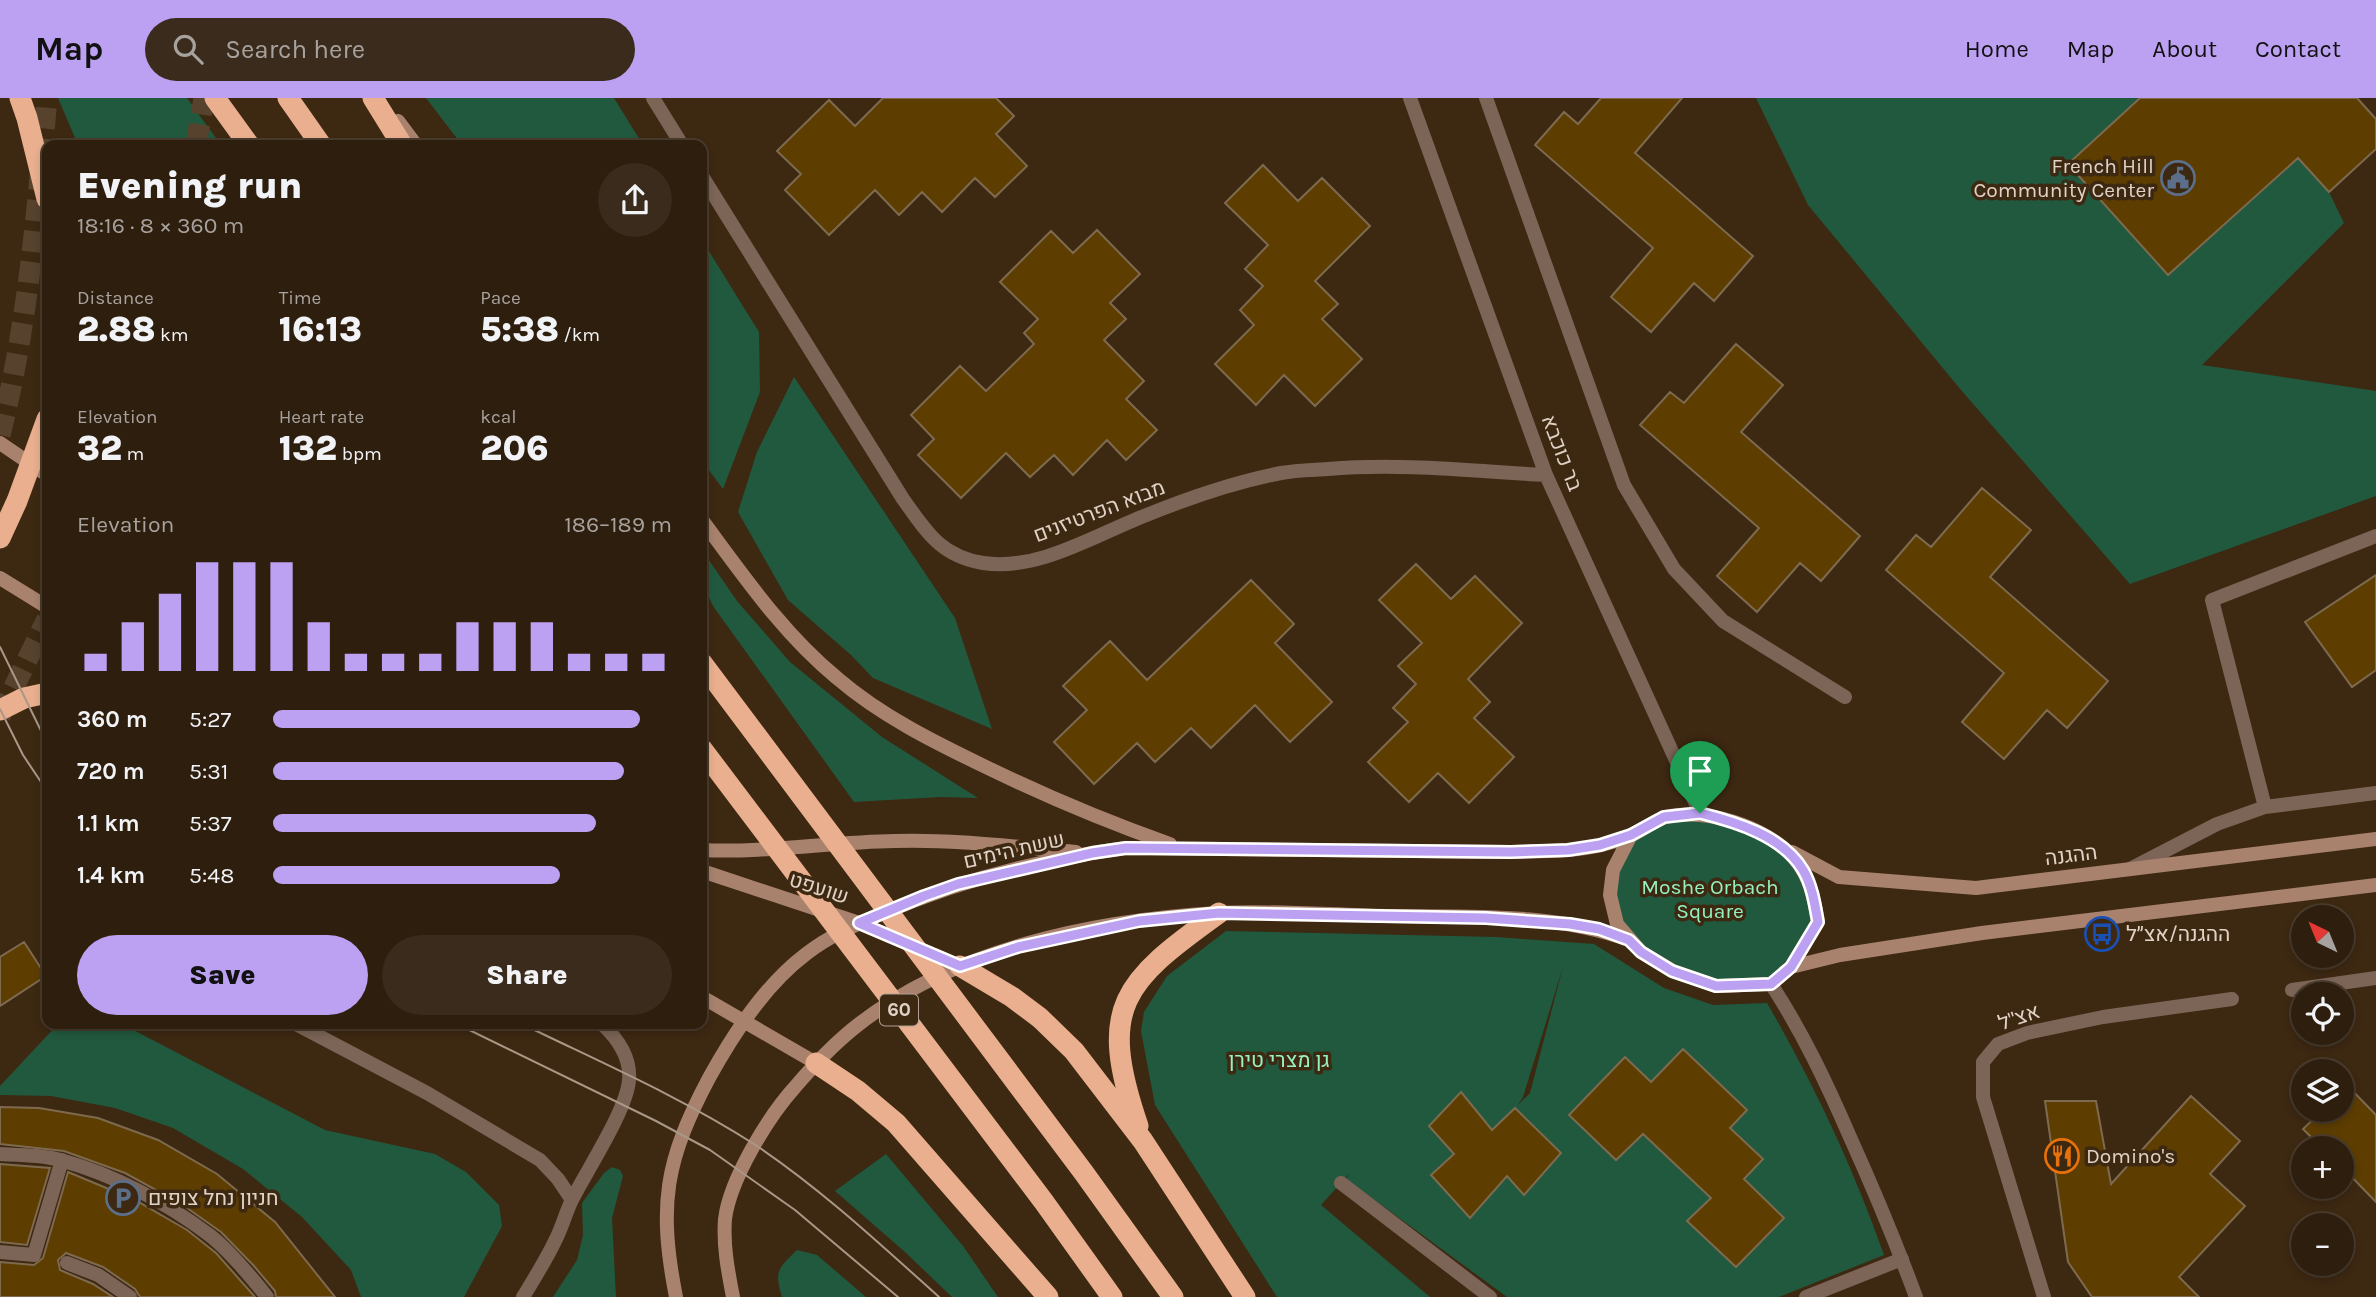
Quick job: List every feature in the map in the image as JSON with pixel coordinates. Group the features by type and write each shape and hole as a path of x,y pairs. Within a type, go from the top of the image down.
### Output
{"highway":[{"path":"20,98 42,179"},
{"path":"215,98 245,140"},
{"path":"288,98 317,140"},
{"path":"373,98 399,140"},
{"path":"0,538 39,470 42,451"},
{"name":"60","path":"707,670 1173,1297"},
{"path":"0,710 24,698 42,694"},
{"name":"60","path":"707,756 1036,1191 1112,1297"},
{"path":"1143,1141 1128,1091 1119,1046 1125,1002 1149,968 1171,947 1219,913"},
{"path":"960,966 1012,997 1040,1018 1074,1051 1143,1141 1245,1297"},
{"path":"816,1063 858,1091 896,1123 1048,1297"}],"street":[{"path":"380,98 412,140"},
{"path":"653,98 679,140"},
{"name":"בר כוכבא","path":"1410,98 1546,475 1700,813"},
{"path":"1486,98 1624,485 1674,569 1723,621 1845,697"},
{"name":"מבוא הפרטיזנים","path":"707,184 903,499 932,539 950,554 982,563 1019,564 1077,545 1206,492 1282,472 1375,465 1546,475"},
{"path":"0,443 39,470"},
{"path":"707,526 797,641 837,678 873,705 945,747 1063,804 1181,848"},
{"path":"2265,807 2211,600 2376,536"},
{"path":"0,578 42,604"},
{"path":"2129,869 2217,824 2265,807 2376,793"},
{"path":"1700,813 1739,823 1779,844 1803,869 1818,922 1791,967 1771,984 1716,986 1672,971 1641,952 1617,924 1610,895 1613,870 1631,835 1664,817 1700,813"},
{"name":"ששת הימים","path":"676,1297 668,1256 665,1213 667,1187 673,1160 693,1109 715,1067 745,1021 780,976 807,953 836,934 958,884 1092,853 1126,848 1511,852 1568,850 1600,845 1631,835"},
{"name":"ההגנה","path":"1779,844 1839,877 1976,888 2376,839"},
{"path":"707,850 766,850 895,841 949,841 1092,853"},
{"name":"שועפט","path":"707,873 859,923 960,966"},
{"path":"1791,967 1840,955 1957,937 2376,885"},
{"path":"733,1297 725,1254 725,1219 732,1192 768,1123 785,1098 816,1063 854,1028 919,986 960,966 1018,947 1075,933 1139,921 1219,913 1522,919 1599,929 1629,940"},
{"path":"2348,982 2376,978"},
{"path":"1771,984 1794,1020 1836,1104 1916,1297"},
{"name":"אצ\"ל","path":"2044,1297 1983,1097 1983,1062 1998,1044 2027,1033 2103,1017 2232,999"},
{"path":"707,1000 816,1063"},
{"path":"305,1029 427,1093 540,1160 558,1179 572,1200"},
{"path":"523,1297 556,1240 572,1200 623,1105 629,1087 629,1068 623,1050 607,1029"},
{"path":"0,1154 62,1160 89,1169 167,1207 210,1235 267,1297"},
{"path":"0,1252 34,1255 62,1160"},
{"path":"1341,1183 1490,1297"},
{"path":"1806,1297 1902,1259"},
{"path":"67,1263 98,1275 130,1297"}],"green space":[{"path":"58,98 187,98 217,140 76,140"},
{"path":"426,98 614,98 640,140 458,140"},
{"path":"1756,98 2140,98 2068,164 2168,275 2298,158 2329,192 2344,223 2202,365 2376,391 2376,496 2130,584 1961,390 1808,205"},
{"path":"707,248 759,332 760,392 723,489 707,468"},
{"path":"794,377 955,618 992,729 873,678 788,600 738,512 757,452"},
{"path":"707,557 737,601 790,662 882,737 978,798 941,797 854,802 713,606 707,593"},
{"name":"Moshe Orbach Square","path":"1664,818 1739,823 1803,869 1818,922 1771,984 1716,986 1673,971 1617,924 1613,870 1631,835"},
{"name":"גן מצרי טירן","path":"1226,931 1496,937 1594,944 1664,988 1713,1005 1767,1003 1832,1126 1884,1255 1779,1297 1507,1297 1346,1179 1350,1173 1321,1205 1430,1297 1277,1297 1155,1105 1141,1031 1144,1012 1167,976","holes":["1563,967 1530,1093 1518,1105 1523,1097","1683,1049 1747,1110 1730,1128 1763,1159 1743,1179 1784,1218 1736,1267 1687,1221 1711,1198 1660,1117 1616,1160 1570,1116 1625,1057 1651,1082","1461,1093 1492,1130 1515,1108 1561,1153 1524,1194 1507,1176 1470,1218 1431,1175 1454,1154 1429,1126"]},
{"path":"53,1029 132,1029 325,1130 435,1154 466,1172 499,1205 502,1226 464,1297 361,1297 351,1270 302,1217 243,1169 173,1128 115,1108 51,1096 0,1095 0,1086"},
{"path":"886,1154 963,1246 998,1297 952,1297 835,1191"},
{"path":"612,1167 620,1170 623,1176 612,1218 616,1297 553,1297 577,1260 583,1235 582,1203 604,1173"},
{"path":"797,1250 817,1255 866,1297 782,1297 778,1281 779,1270"}],"building":[{"path":"883,98 996,98 1014,116 996,134 1027,166 995,197 975,178 942,212 922,192 899,215 875,190 829,235 785,190 801,174 777,151 829,100 855,126"},
{"path":"1601,98 1682,98 1635,153 1753,256 1714,301 1694,283 1651,332 1611,297 1653,248 1535,145 1564,112 1578,124"},
{"name":"French Hill Community Center","path":"2140,98 2357,98 2376,119 2376,149 2329,192 2298,158 2168,275 2068,164"},
{"path":"1263,165 1298,201 1322,178 1370,226 1315,281 1338,304 1322,319 1362,359 1315,406 1284,375 1256,405 1215,364 1254,325 1240,310 1263,286 1245,269 1268,245 1225,203"},
{"path":"1097,230 1140,274 1110,303 1126,319 1104,340 1144,381 1126,399 1157,430 1126,460 1107,440 1073,475 1054,455 1030,477 1006,453 961,498 918,455 934,439 911,415 960,366 986,391 1034,344 1024,333 1038,319 1000,282 1051,231 1073,253"},
{"path":"1736,344 1783,385 1741,432 1860,536 1821,581 1800,563 1757,612 1717,576 1759,528 1640,425 1670,392 1684,403"},
{"path":"1982,488 2031,530 1990,577 2108,681 2067,728 2047,710 2004,759 1962,722 2004,673 1886,570 1916,535 1931,547"},
{"path":"1416,564 1451,599 1475,576 1522,623 1468,679 1490,702 1474,718 1514,757 1469,803 1438,773 1409,802 1368,762 1408,722 1393,708 1416,684 1398,666 1422,643 1379,600"},
{"path":"2376,575 2376,670 2352,687 2305,622"},
{"path":"1251,580 1294,624 1275,643 1332,702 1290,742 1255,705 1211,748 1191,728 1155,762 1137,743 1094,784 1054,742 1087,710 1063,686 1110,641 1147,680"},
{"path":"24,942 42,970 42,979 0,1006 0,957"},
{"path":"1683,1049 1747,1110 1730,1128 1763,1159 1744,1179 1784,1218 1736,1267 1687,1221 1711,1198 1643,1134 1616,1160 1569,1115 1625,1057 1651,1082"},
{"path":"1461,1092 1492,1130 1515,1108 1561,1153 1524,1195 1507,1176 1470,1218 1431,1175 1454,1154 1429,1126"},
{"path":"2354,1092 2376,1115 2376,1202 2354,1179 2354,1136 2310,1136 2303,1129 2310,1122 2354,1122"},
{"path":"2191,1096 2240,1141 2210,1174 2245,1206 2179,1277 2199,1297 2092,1297 2068,1262 2045,1101 2096,1101 2111,1184"},
{"path":"0,1107 39,1108 98,1118 158,1140 217,1174 275,1222 335,1297 276,1297 275,1291 254,1266 221,1232 180,1203 125,1173 64,1151 0,1144"},
{"path":"0,1164 50,1168 27,1245 0,1242"},
{"path":"68,1172 135,1200 187,1230 216,1253 255,1297 140,1297 135,1289 103,1267 66,1253 58,1260 60,1270 93,1284 113,1297 0,1297 0,1262 34,1265 43,1258"}],"tunnel":[{"path":"43,140 47,98"},
{"path":"197,140 204,98"},
{"path":"0,435 25,310 42,151"},
{"path":"0,716 42,629"}],"tram line":[{"path":"0,647 42,733"},
{"path":"0,709 23,755 42,784"},
{"path":"467,1029 710,1150 795,1210 898,1297"},
{"path":"532,1029 669,1095 754,1144 826,1198 939,1297"}],"place":[{"name":"French Hill Community Center","path":"2178,178"},
{"name":"ההגנה/אצ״ל","path":"2102,934"},
{"name":"Domino's","path":"2062,1156"},
{"name":"חניון נחל צופים","path":"123,1198"}],"route":[{"path":"1700,813 1739,823 1779,844 1803,869 1818,922 1791,967 1771,984 1716,986 1672,971 1641,952 1629,940 1599,929 1522,919 1219,913 1139,921 1062,936 960,966 859,923 958,884 1092,853 1126,848 1511,852 1568,850 1600,845 1631,835 1664,817 1700,813"}]}
